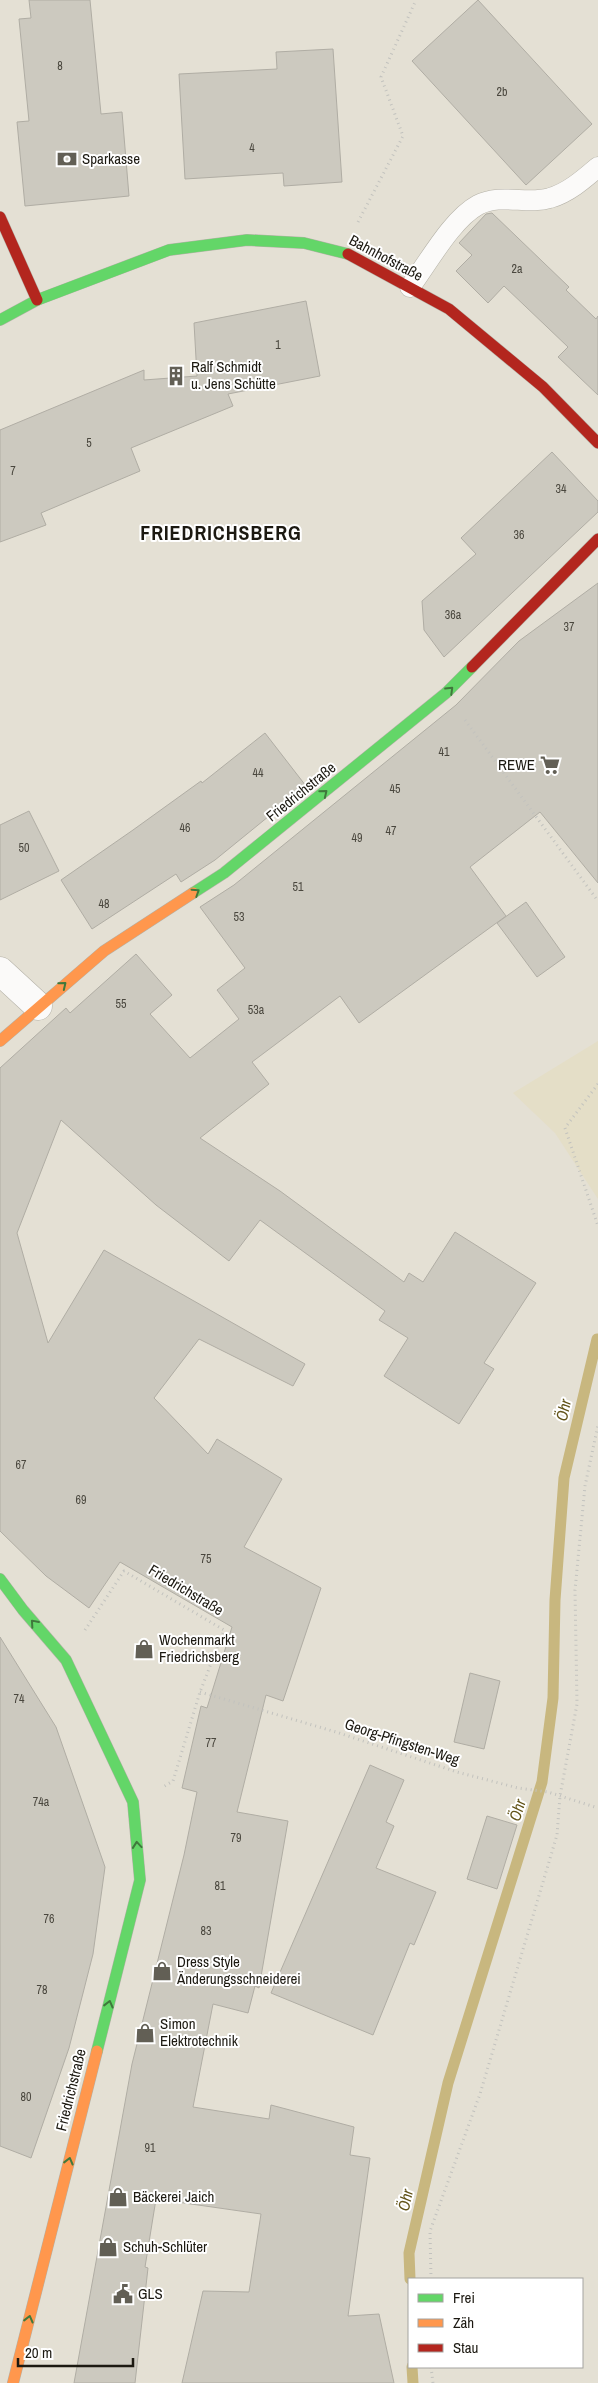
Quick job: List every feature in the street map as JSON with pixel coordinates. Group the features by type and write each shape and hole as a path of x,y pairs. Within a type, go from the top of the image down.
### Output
{"street":[{"path":"0,217 36,300"},
{"name":"Bahnhofstraße","path":"0,320 36,300 168,250 247,240 304,243 343,251 449,309 543,387 598,443"},
{"name":"Friedrichstraße","path":"0,1041 38,1006 104,951 224,874 446,694 598,540"},
{"path":"0,971 38,1006"},
{"name":"Friedrichstraße","path":"0,1578 23,1610 66,1660 133,1802 140,1880 13,2383"}],"lane":[{"path":"410,287 457,224 477,206 494,199 550,199 575,186 598,167"}],"path":[{"path":"343,251 403,136 381,77 416,0"},
{"path":"479,741 598,901"},
{"path":"598,1084 565,1128 598,1226"},
{"path":"431,2278 430,2230 480,2094 556,1836 560,1796 577,1704 575,1590 585,1486 598,1425"},
{"name":"Friedrichstraße","path":"66,1660 124,1571 224,1630 200,1692 173,1782 133,1802"},
{"name":"Georg-Pfingsten-Weg","path":"200,1692 336,1732 457,1772 518,1788 548,1792 598,1808"},
{"path":"431,2368 433,2383"}],"shaded area":[{"path":"598,1041 598,1199 555,1133 513,1093"}],"building":[{"path":"29,0 90,0 101,114 122,112 129,196 25,206 17,122 29,121 19,19 31,18"},
{"path":"478,0 592,124 526,185 412,61"},
{"path":"333,49 342,182 284,186 283,173 185,179 179,74 277,69 276,52"},
{"path":"492,213 569,287 566,290 596,319 598,316 598,395 558,357 568,347 504,286 488,303 456,271 472,255 459,243 486,214"},
{"path":"306,301 320,376 228,394 233,406 131,448 140,471 41,513 46,525 0,542 0,430 144,370 144,380 197,376 194,323"},
{"path":"552,452 598,501 598,512 444,657 424,630 422,601 476,554 461,538"},
{"path":"598,583 598,883 540,812 470,867 506,916 359,1023 340,996 252,1062 269,1084 200,1138 280,1191 404,1282 409,1273 423,1282 455,1232 536,1283 484,1363 494,1369 459,1424 384,1376 408,1338 379,1320 385,1311 260,1220 229,1261 156,1205 61,1120 17,1233 48,1343 104,1250 305,1364 293,1386 199,1339 154,1398 208,1454 217,1439 282,1479 244,1547 321,1588 283,1701 266,1695 237,1812 288,1821 259,1988 255,1986 248,2013 213,2004 193,2107 269,2119 271,2105 354,2127 350,2155 370,2158 348,2316 379,2314 394,2383 182,2383 203,2291 249,2292 261,2214 156,2199 145,2267 148,2268 135,2383 74,2383 132,2064 184,1855 197,1792 182,1788 201,1706 207,1708 232,1627 120,1562 89,1608 46,1576 0,1531 0,1068 66,1008 70,1013 136,954 172,995 150,1014 190,1058 239,1019 217,990 245,968 200,907 234,885 456,705 519,641"},
{"path":"265,733 306,786 215,860 181,882 176,874 92,929 61,880 201,781 202,783"},
{"path":"29,811 59,871 0,900 0,825"},
{"path":"526,902 565,957 537,977 497,923"},
{"path":"0,1637 56,1727 105,1867 93,1954 69,2048 31,2158 0,2146"},
{"path":"470,1673 500,1681 484,1749 454,1742"},
{"path":"370,1765 404,1780 386,1822 394,1826 376,1868 436,1892 414,1945 410,1943 373,2035 271,1993"},
{"path":"487,1816 517,1825 497,1889 467,1879"}],"waterway":[{"name":"Öhr","path":"410,2278 409,2253 448,2083 542,1782 553,1698 555,1600 564,1478 597,1339"},
{"name":"Öhr","path":"412,2368 413,2383"}],"traffic: fast":[{"path":"0,320 37,300 169,250 247,240 304,243 348,254"},
{"path":"193,893 224,873 446,693 472,667"},
{"path":"0,1579 23,1610 66,1660 133,1802 140,1880 97,2051"}],"traffic: slow":[{"path":"0,1041 104,951 193,893"},
{"path":"13,2383 97,2051"}],"traffic: jam":[{"path":"0,217 37,300"},
{"path":"348,254 449,309 543,387 598,443"},
{"path":"472,667 598,539"}],"place":[{"name":"Sparkasse","path":"67,159"},
{"name":"Ralf Schmidt u. Jens Schütte","path":"176,376"},
{"name":"REWE","path":"550,765"},
{"name":"Wochenmarkt Friedrichsberg","path":"144,1649"},
{"name":"Dress Style Änderungsschneiderei","path":"162,1971"},
{"name":"Simon Elektrotechnik","path":"145,2033"},
{"name":"Bäckerei Jaich","path":"118,2197"},
{"name":"Schuh-Schlüter","path":"108,2247"},
{"name":"GLS","path":"123,2294"}],"district":[{"name":"FRIEDRICHSBERG","path":"221,533"}]}
